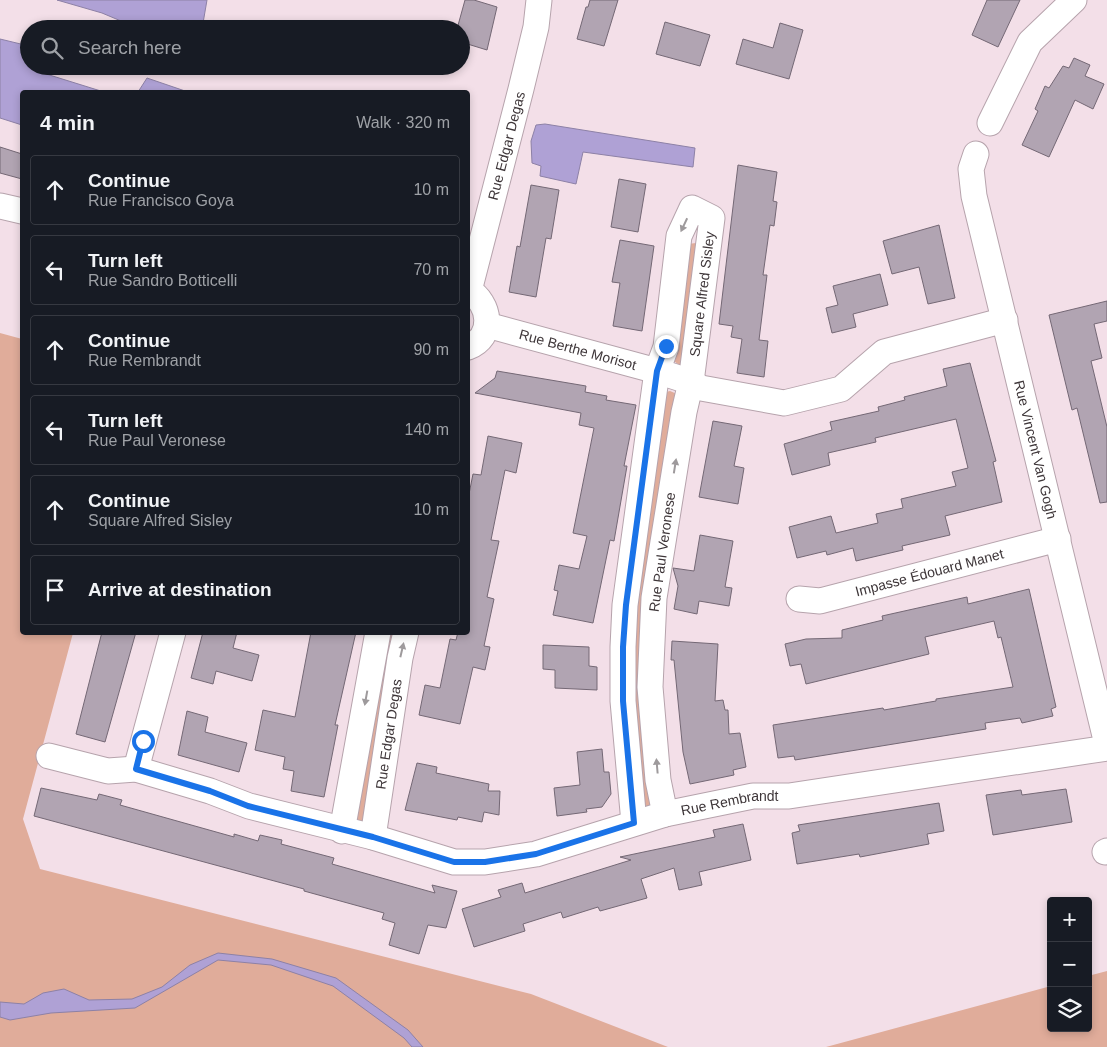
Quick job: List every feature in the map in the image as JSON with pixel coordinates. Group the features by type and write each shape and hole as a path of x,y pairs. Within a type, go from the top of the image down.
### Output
{"street":[{"name":"Rue Edgar Degas","path":"470,282 526,72 540,0"},
{"path":"990,123 1030,42 1074,0"},
{"name":"Rue Vincent Van Gogh","path":"976,154 971,169 974,196 1107,746"},
{"path":"0,206 20,211"},
{"name":"Square Alfred Sisley","path":"657,371 666,346 679,236 692,208 712,218 691,382"},
{"path":"470,292 483,303 487,312 487,324 479,341 470,349"},
{"name":"Rue Berthe Morisot","path":"487,324 657,371 691,382 701,388 784,403 842,389 884,352 1004,320"},
{"name":"Rue Paul Veronese","path":"634,823 623,701 623,647 628,586 657,371"},
{"name":"Rue Paul Veronese","path":"665,814 658,780 650,687 654,598 684,412 691,382"},
{"name":"Impasse Édouard Manet","path":"799,599 820,601 1058,539"},
{"path":"49,756 108,771 136,769 171,635"},
{"name":"Rue Edgar Degas","path":"358,834 378,635"},
{"name":"Rue Edgar Degas","path":"358,834 405,635"},
{"name":"Rue Rembrandt","path":"136,769 210,791 248,806 358,834 454,862 485,862 536,854 665,814 753,796 789,796 1107,746"}],"shaded area":[{"path":"57,0 207,0 204,20 119,20 102,13"},
{"path":"0,39 20,44 20,75 49,75 98,90 20,90 20,124 0,118"},
{"path":"147,78 182,90 139,90"},
{"path":"545,124 695,148 693,167 583,152 576,184 540,176 541,166 532,163 531,141 536,125"},
{"path":"688,244 698,244 684,365 679,365 674,361"},
{"path":"0,333 20,338 20,635 72,635 23,819 40,869 531,994 668,1047 0,1047"},
{"path":"670,391 677,394 654,802 650,810 639,804 630,603 666,392"},
{"path":"384,635 399,635 368,821 355,824"},
{"path":"218,953 272,959 336,978 408,1030 423,1047 412,1047 404,1038 333,986 271,965 218,960 135,1008 51,1013 10,1020 0,1017 0,1002 24,1004 43,993 64,989 89,1000 132,999 162,987 190,965"},
{"path":"1107,971 1107,1047 826,1047 1047,987 1047,1032 1092,1032 1092,975"}],"building":[{"path":"465,0 474,0 497,7 487,50 470,45 470,20 459,20"},
{"path":"590,0 618,0 604,46 577,39 586,7 588,7"},
{"path":"987,0 1020,0 998,47 972,35"},
{"path":"665,22 710,35 700,66 656,54"},
{"path":"780,23 803,30 789,79 736,64 743,39 773,48"},
{"path":"1074,58 1090,65 1085,76 1104,84 1093,109 1075,100 1049,157 1022,145 1038,111 1035,109 1045,86 1049,88 1063,66 1069,68"},
{"path":"0,147 20,153 20,178 0,173"},
{"path":"738,165 777,172 773,201 777,202 774,226 770,225 763,275 767,275 759,340 768,341 764,377 737,373 742,339 731,337 733,326 719,324"},
{"path":"619,179 646,184 638,232 611,227"},
{"path":"531,185 559,190 551,239 546,238 536,297 509,292 517,246 520,247"},
{"path":"939,225 955,298 928,304 919,267 892,274 883,241"},
{"path":"620,240 654,246 642,331 613,326 620,283 612,282"},
{"path":"880,274 888,305 853,314 856,327 832,333 826,308 838,305 833,286"},
{"path":"1107,301 1107,321 1094,324 1102,358 1091,361 1107,427 1107,502 1100,503 1077,408 1072,410 1049,315"},
{"path":"970,363 996,461 993,462 1002,502 945,516 950,535 902,546 903,550 856,561 853,548 827,555 826,551 797,558 789,527 831,516 836,533 878,523 876,514 903,508 901,499 956,486 952,472 968,468 956,419 875,438 876,442 828,453 830,465 792,475 784,444 832,430 830,422 879,411 878,407 905,400 904,397 947,386 943,369"},
{"path":"497,371 586,386 585,392 607,396 606,400 636,405 624,466 627,466 614,541 610,540 593,623 553,615 558,591 554,590 559,565 579,569 587,536 573,533 594,428 579,425 581,413 475,393 495,378"},
{"path":"713,421 742,426 734,466 744,468 738,504 699,497"},
{"path":"488,436 522,443 516,473 505,470 491,540 499,541 487,597 494,599 484,646 490,647 485,670 473,667 460,724 419,715 425,685 440,688 450,639 456,640 457,635 470,635 470,489 473,474 481,475"},
{"path":"700,535 733,541 725,587 732,588 729,606 699,601 697,614 674,609 678,586 673,568 694,571"},
{"path":"1029,589 1056,707 1051,709 1053,716 1022,723 1020,718 985,723 986,729 795,760 794,756 778,758 773,725 883,708 884,710 936,701 936,699 1013,687 1001,637 998,638 994,621 925,637 929,654 806,684 801,664 790,666 785,644 806,639 842,638 842,630 883,620 882,616 967,597 968,604"},
{"path":"101,635 135,635 105,742 76,734"},
{"path":"202,635 236,635 233,648 259,655 252,681 216,671 213,684 191,678"},
{"path":"310,635 355,635 335,725 338,725 324,797 291,791 294,771 283,769 285,757 255,750 263,710 295,717"},
{"path":"672,641 718,644 715,701 723,700 725,710 728,710 729,734 740,733 746,767 733,770 734,775 690,784 683,752 674,660 671,660"},
{"path":"543,645 589,647 589,666 597,667 597,690 555,688 555,670 543,669"},
{"path":"187,711 208,717 205,732 247,743 239,772 178,755"},
{"path":"602,749 604,772 609,772 611,794 602,807 586,809 587,812 557,816 554,788 580,785 577,752"},
{"path":"417,763 437,767 436,773 489,784 488,791 500,791 499,815 484,812 482,822 458,817 457,820 405,810"},
{"path":"41,788 97,800 99,794 122,800 120,805 234,837 234,834 258,841 260,835 282,840 281,844 334,858 332,864 435,893 432,885 457,891 446,928 428,925 419,954 389,945 395,923 382,919 384,913 304,891 304,889 34,816"},
{"path":"1066,789 1072,822 993,835 986,795 1021,790 1022,795"},
{"path":"939,803 944,831 927,834 929,844 860,857 859,854 797,864 792,833 800,831 798,825"},
{"path":"743,824 751,860 699,872 702,885 679,890 674,868 641,879 647,898 600,911 598,907 563,918 561,912 523,924 525,931 474,947 462,909 501,897 498,890 522,883 525,893 631,860 620,857 715,837 713,830"}],"route":[{"path":"143,741 136,769 210,791 248,806 342,831 373,837 454,862 485,862 536,854 634,823 623,701 623,647 637,509 657,371 666,346"}]}
